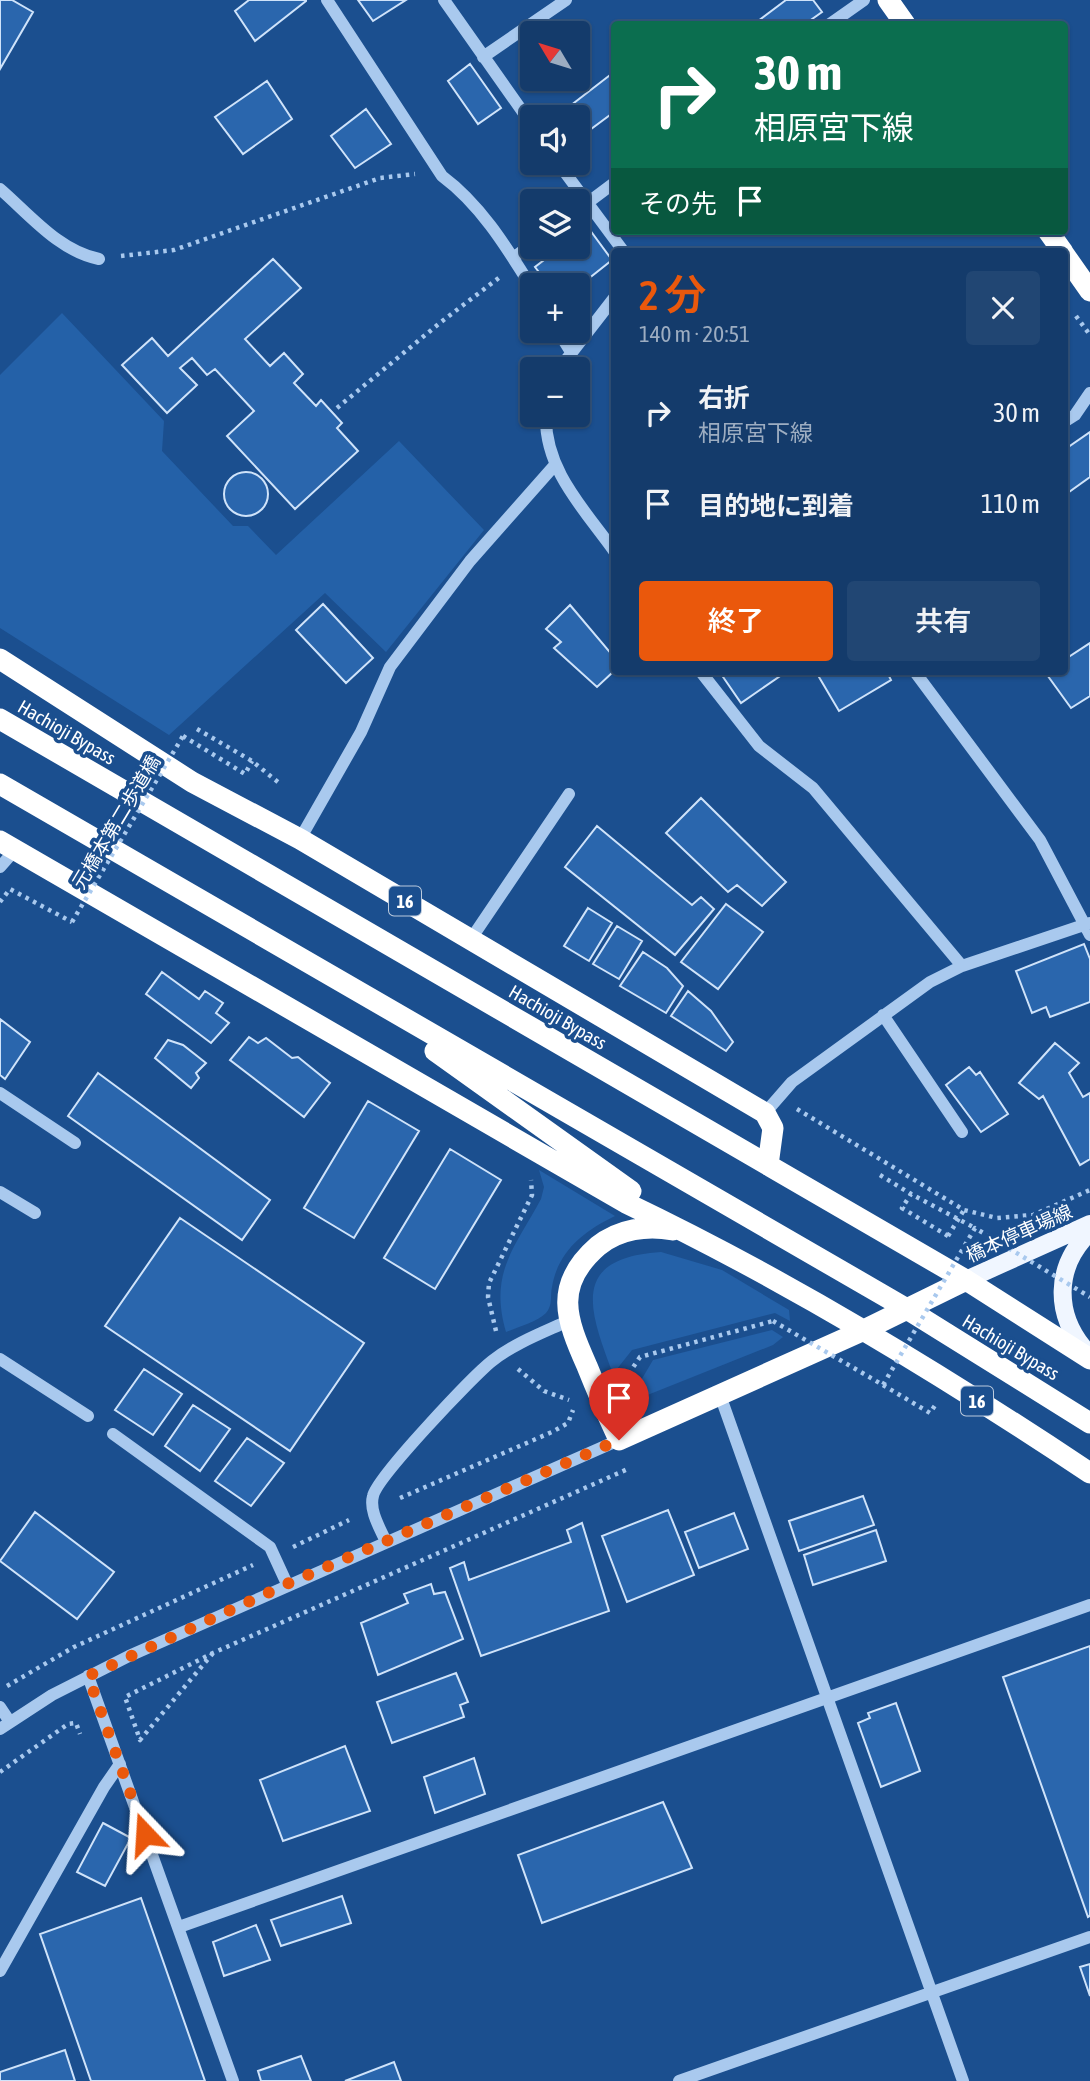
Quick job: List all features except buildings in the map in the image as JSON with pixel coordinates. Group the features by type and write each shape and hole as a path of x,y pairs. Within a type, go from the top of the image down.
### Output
{"highway":[{"path":"888,0 903,21"},
{"path":"1068,260 1090,291"},
{"name":"16","path":"0,659 192,782 300,839 765,1113"},
{"name":"Hachioji Bypass","path":"0,717 34,740 966,1280 1090,1357"},
{"name":"Hachioji Bypass","path":"0,784 907,1309 1090,1423"},
{"name":"16","path":"8,846 626,1203 702,1239 862,1331 1090,1473"},
{"name":"16","path":"265,937 453,1063 702,1239"},
{"path":"765,1113 772,1128 768,1165"},
{"name":"16","path":"619,1440 568,1321 568,1292 572,1277 585,1257 603,1242 625,1231 656,1227 702,1239"},
{"path":"619,1440 862,1331 966,1280"}],"main road":[{"name":"橋本停車場線","path":"966,1280 1090,1224"},
{"path":"1090,1231 1067,1263 1061,1294 1066,1319 1074,1337 1090,1357"}],"street":[{"path":"327,0 442,176 485,218 522,273"},
{"path":"444,0 520,108"},
{"path":"483,57 566,0"},
{"path":"834,21 864,0"},
{"path":"590,201 611,185"},
{"path":"0,189 61,243 82,256 99,259"},
{"path":"590,216 620,248"},
{"path":"513,258 520,253"},
{"path":"567,357 611,302"},
{"path":"565,343 571,352"},
{"path":"1068,419 1075,415 1090,393"},
{"path":"546,427 545,439 554,466 611,547"},
{"path":"300,839 360,732 390,667 470,561 554,466"},
{"path":"703,675 760,746 813,788 962,966"},
{"path":"765,1113 792,1082 930,982 962,966 1088,928 1040,840 917,675"},
{"path":"471,939 569,794"},
{"path":"0,867 8,846"},
{"path":"883,1015 962,1132"},
{"path":"0,1093 75,1143"},
{"path":"0,1192 35,1213"},
{"path":"386,1542 372,1509 372,1497 393,1467 492,1361 513,1346 568,1321"},
{"path":"0,1359 88,1416"},
{"path":"720,1395 964,2081"},
{"path":"113,1434 270,1547 287,1584"},
{"path":"0,1707 5,1726 88,1676 287,1584 619,1440"},
{"path":"179,1927 1090,1605"},
{"path":"88,1676 233,2081"},
{"path":"0,1971 103,1787 120,1764"},
{"path":"679,2081 1090,1937"}],"path":[{"path":"99,259 174,250 380,178 424,173 442,176"},
{"path":"337,408 487,287"},
{"path":"197,729 252,761 279,783"},
{"name":"元橋本第二歩道橋","path":"0,902 10,889 72,922 183,736 245,774 252,761"},
{"path":"76,904 88,911"},
{"path":"788,1103 964,1210 997,1218 1033,1215 1090,1190"},
{"path":"497,1335 488,1297 489,1283 533,1195 528,1174"},
{"path":"880,1175 1090,1297"},
{"path":"911,1194 902,1208 948,1236 964,1210"},
{"path":"883,1385 975,1228"},
{"path":"620,1387 640,1357 773,1321 930,1413 939,1399"},
{"path":"394,1500 568,1423 573,1414 573,1404 566,1397 544,1391 515,1366"},
{"path":"213,1653 141,1740 125,1697 213,1653 638,1464"},
{"path":"0,1691 85,1641 349,1520"},
{"path":"0,1772 68,1724 76,1723 85,1743"}],"shaded area":[{"path":"62,313 164,421 162,451 233,526 248,526 276,555 399,441 484,530 386,652 325,593 169,735 0,628 0,375"},
{"path":"539,1170 615,1216 593,1228 566,1253 555,1274 546,1313 533,1322 506,1332 502,1311 502,1277 514,1247 541,1199 544,1187"},
{"path":"661,1252 722,1270 789,1310 790,1321 775,1313 632,1350 613,1374 593,1309 594,1291 599,1276 611,1265 632,1256"},
{"path":"772,1330 783,1337 773,1345 640,1398 633,1394 653,1360"}],"route":[{"path":"145,1834 88,1676 287,1584 619,1440"}]}
